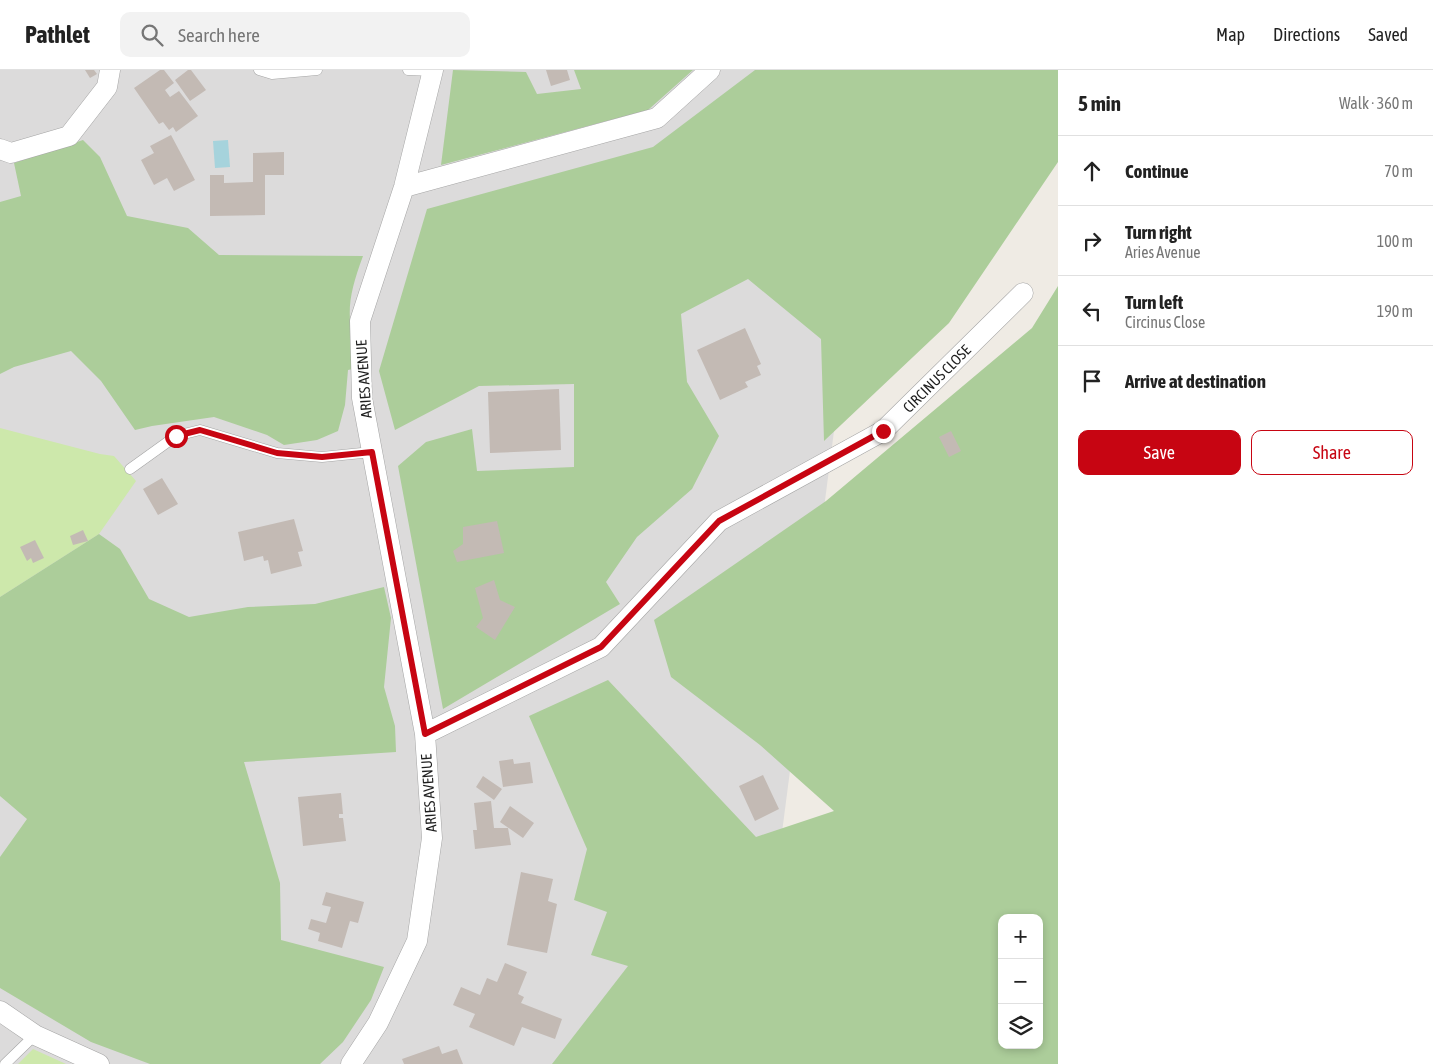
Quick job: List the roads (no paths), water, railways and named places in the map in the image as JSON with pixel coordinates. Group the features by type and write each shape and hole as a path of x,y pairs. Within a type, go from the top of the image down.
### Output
{"street":[{"path":"0,149 11,153 69,136 107,87 110,70"},
{"path":"404,187 656,118 710,70"},
{"name":"ARIES AVENUE","path":"351,1064 378,1023 417,941 432,838 425,734 362,398 360,321 404,187 433,71"},
{"name":"CIRCINUS CLOSE","path":"425,734 601,647 719,521 883,431 1023,293"},
{"path":"0,1011 35,1035 100,1064"}],"lane":[{"path":"259,70 272,74 317,70"},
{"path":"408,70 433,71"},
{"path":"130,470 176,436 200,430 277,453 322,457 372,452"},
{"path":"5,1064 35,1035"}],"water":[{"path":"228,140 230,167 215,168 213,141"}]}
